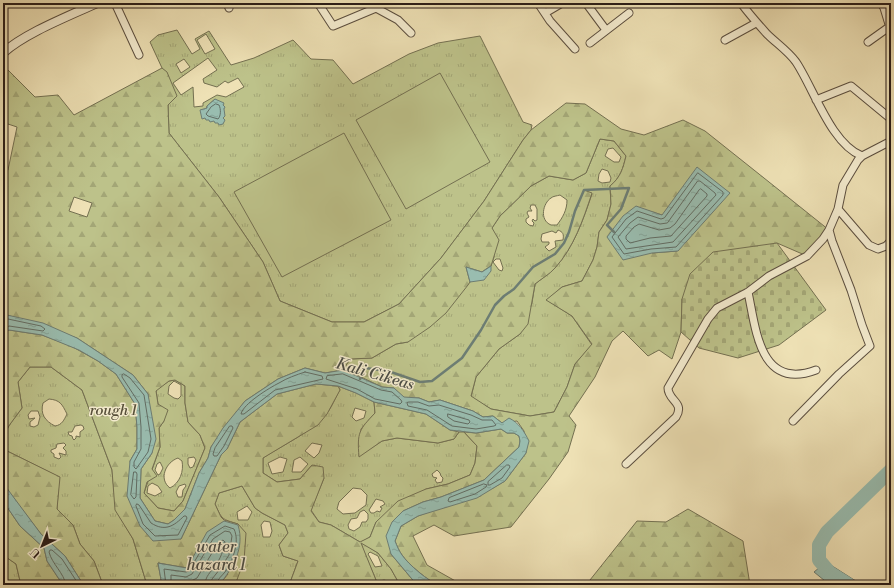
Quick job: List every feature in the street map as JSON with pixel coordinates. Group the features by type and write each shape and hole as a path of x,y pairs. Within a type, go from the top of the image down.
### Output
{"street":[{"path":"3,53 9,47 36,32 96,3"},
{"path":"115,3 139,55"},
{"path":"318,3 333,26 373,8 377,8 398,20 411,33"},
{"path":"538,3 575,49"},
{"path":"545,13 562,3"},
{"path":"586,3 606,30"},
{"path":"741,3 756,23 795,61 833,130 856,154 862,156"},
{"path":"868,42 890,29 881,3"},
{"path":"590,42 629,14"},
{"path":"725,40 756,23"},
{"path":"816,100 852,86 891,119"},
{"path":"626,464 676,417 679,412 679,408 668,388 708,319 718,308 748,292 769,276 807,256 823,239 828,230 838,208 844,185 854,166 862,156 891,141"},
{"path":"838,208 869,245 878,249 886,246 891,241"},
{"path":"793,421 839,374 870,346 828,230"},
{"path":"748,292 760,346 769,362 782,371 793,374 804,374 816,370"}],"green space":[{"path":"177,30 192,54 200,49 195,39 209,31 231,65 254,58 293,40 311,59 333,60 353,84 409,54 438,43 480,36 523,122 532,125 531,130 484,201 441,258 399,304 364,322 332,322 280,301 263,262 219,197 169,133 167,73 162,68 150,42 158,35","holes":["206,34 215,49 205,54 197,40","208,58 217,70 203,79 204,83 217,87 225,81 228,83 238,78 244,87 226,97 217,95 203,103 203,106 194,107 193,87 181,95 173,83","184,59 190,67 181,73 176,64","215,99 224,114 223,118 205,118 207,106"]},
{"path":"3,65 35,97 58,95 74,115 162,68 167,72 177,96 168,105 169,133 219,197 263,262 280,301 332,322 364,322 399,304 441,258 484,201 531,130 566,103 585,104 621,129 644,135 683,120 705,131 829,230 807,256 777,243 682,299 681,332 672,359 659,350 648,356 623,331 612,341 595,377 569,416 576,425 568,452 549,479 511,527 454,536 434,525 413,536 427,565 459,583 476,585 439,585 419,572 405,559 401,553 395,541 401,526 418,516 493,488 505,481 526,453 524,431 517,421 502,423 493,416 483,417 473,411 440,400 429,402 419,398 404,398 394,388 382,387 361,377 365,368 388,371 420,382 432,381 462,358 481,330 495,305 514,289 533,267 555,254 564,243 584,190 592,193 573,242 562,260 555,268 535,284 528,324 520,334 499,349 476,377 471,396 491,409 530,416 554,412 567,387 575,364 592,344 572,316 546,300 562,287 582,281 593,260 599,232 607,220 611,204 610,186 619,176 626,156 614,141 600,139 586,173 573,180 549,176 531,186 500,216 492,228 499,240 491,266 482,272 466,267 470,282 446,313 430,327 408,342 396,344 372,358 350,359 343,370 325,373 305,368 278,379 245,401 211,447 208,458 199,473 185,509 168,524 155,521 140,498 141,469 152,453 148,394 133,375 77,338 7,315 3,317 3,176 8,170 17,127 3,121","holes":["74,197 92,203 87,217 69,211","636,207 662,215 677,251 652,253","175,380 185,386 185,403 188,422 200,435 205,448 183,501 174,511 158,508 144,493 147,482 157,476 152,469 160,447 159,428 164,421 168,410 158,404 156,391 169,381"]},
{"path":"440,73 490,162 406,209 356,120"},
{"path":"344,133 391,220 282,277 234,192"},
{"path":"600,139 614,141 626,156 619,176 610,186 611,204 607,220 599,232 593,260 582,281 562,287 547,300 572,316 592,345 575,364 567,387 554,412 530,416 491,409 471,397 476,377 499,349 520,334 532,303 535,284 555,268 562,260 573,242 592,194 584,191 575,211 564,243 555,254 533,267 514,289 495,305 481,330 462,358 432,381 420,382 365,368 361,377 343,370 350,359 372,358 396,344 408,342 470,282 491,266 494,257 492,228 500,216 531,186 549,176 573,180 586,173","holes":["613,148 621,157 619,162 614,162 605,156 608,149","602,169 608,171 611,178 610,182 602,183 598,181 599,174","560,195 567,200 563,216 557,225 547,223 544,216 544,207 548,200","531,205 535,205 537,209 537,220 535,221 533,219 533,226 526,222 526,219 529,217 527,213 528,211 532,211 530,208","558,230 561,232 563,234 563,240 555,241 556,247 549,251 545,247 549,244 549,242 542,242 541,239 542,234 552,231 556,233","496,259 500,259 503,268 502,271 499,270 493,262"]},
{"path":"777,243 826,310 779,345 738,358 699,348 681,332 682,299 690,274 713,252"},
{"name":"rough 1","path":"9,330 42,335 71,346 98,361 116,374 135,404 137,449 130,461 140,526 181,539 221,455 227,449 240,422 277,394 316,384 338,386 340,390 327,414 318,425 263,458 263,473 277,482 300,479 312,465 323,467 324,478 311,511 319,522 331,525 360,542 370,537 376,522 398,501 426,489 448,484 470,475 475,463 477,446 464,432 476,433 501,429 507,433 514,433 519,436 519,447 484,480 441,497 423,502 403,511 391,554 417,585 400,585 391,569 378,553 361,543 378,585 290,585 298,561 283,556 279,545 288,533 285,525 255,508 242,486 219,493 215,504 224,520 238,524 246,533 244,561 235,585 219,585 228,574 192,559 187,568 158,563 162,585 147,585 133,539 115,510 112,470 82,390 51,367 30,367 18,382 22,408 8,427 3,438 3,333"},
{"path":"30,367 51,367 82,390 112,470 116,510 133,539 147,585 103,585 94,561 80,544 73,525 57,509 59,477 3,449 3,442 6,432 22,408 18,382","holes":["49,399 56,400 60,403 67,414 64,420 55,426 48,422 42,411 43,403","31,411 38,411 40,417 38,425 34,427 30,426 30,422 35,418 29,419 28,415","81,425 84,429 80,432 80,437 76,436 74,440 68,432 72,432 75,426","64,443 66,445 63,448 66,451 66,455 59,453 61,457 59,459 54,457 54,454 51,452 51,450 56,448 57,444"]},
{"path":"175,380 185,386 185,403 188,422 200,435 205,448 183,501 174,511 158,508 144,493 160,447 159,428 164,421 158,404 156,390 169,381","holes":["174,381 181,385 181,396 178,399 168,394 169,386","194,457 196,460 193,467 190,468 188,458","178,458 182,461 182,469 179,480 170,488 166,484 164,476 167,467","160,462 163,468 160,474 158,475 155,470 157,464","152,483 158,486 162,492 155,496 147,493 148,486","185,484 186,486 183,490 182,497 178,497 176,492 179,486"]},
{"path":"338,386 374,402 375,413 361,429 359,456 382,441 397,438 438,443 454,439 459,432 464,432 477,446 475,463 470,475 448,484 426,489 376,522 370,537 361,542 378,553 391,569 400,585 393,585 391,582 384,580 380,581 381,585 378,585 360,542 331,525 319,522 311,510 324,478 312,465 300,479 277,482 263,473 263,458 304,433 319,421 330,409 340,390","holes":["355,408 366,411 364,418 356,421 352,417","312,443 322,445 319,453 314,458 305,451","280,457 287,459 283,472 272,474 268,463","300,457 308,464 301,472 292,472 294,460","437,470 443,478 442,482 437,483 435,480 437,478 433,477 432,474","353,488 361,489 367,495 366,505 355,513 343,514 337,509 339,502","376,499 383,501 385,504 380,507 382,508 380,512 377,511 371,513 369,510","364,510 368,514 368,519 366,522 362,522 360,527 354,531 349,529 348,525 351,519 357,518 360,512","370,552 378,556 382,566 375,567 368,554"]},
{"path":"374,402 426,414 450,430 459,432 454,439 438,443 397,438 382,441 359,457 358,442 360,432 375,413"},
{"path":"3,449 60,477 57,509 73,525 80,544 94,561 103,585 83,585 65,556 41,534 4,486"},
{"path":"242,486 255,508 285,525 288,533 279,545 283,556 298,561 290,585 235,585 238,524 226,520 219,513 215,504 219,493","holes":["247,506 252,512 248,520 238,520 237,512","264,521 270,522 272,531 270,537 263,537 261,525"]},
{"path":"3,501 20,526 44,548 47,561 63,585 21,585 16,564 3,555"},
{"path":"688,509 743,541 750,585 586,585 637,521 666,522"},
{"path":"3,555 16,564 21,585 3,585"}],"water":[{"path":"215,99 224,103 223,105 225,107 225,116 223,118 225,120 223,124 219,125 214,121 210,122 205,118 202,119 200,110 207,108 207,106"},
{"path":"697,167 730,193 678,251 652,253 623,260 607,237 623,216 636,206 662,215"},
{"path":"491,266 491,271 484,280 470,282 466,267 482,272"},
{"path":"7,315 43,323 77,338 133,375 148,394 156,439 152,453 141,469 140,498 155,521 168,524 185,509 199,473 208,458 211,447 223,428 245,401 278,379 305,368 325,373 343,370 382,387 394,388 404,397 419,398 429,402 440,400 473,411 483,417 493,416 502,423 509,418 516,422 529,441 526,453 505,481 477,498 418,516 401,526 395,541 401,553 405,559 419,572 439,585 417,585 391,554 386,536 392,522 403,511 423,502 441,497 484,480 519,447 519,436 514,433 507,433 501,429 476,433 450,430 426,414 374,402 338,386 316,384 277,394 240,422 227,449 221,455 181,539 153,541 140,526 127,496 130,461 137,449 135,404 116,374 79,350 42,335 9,330 3,333 3,317"},
{"path":"3,483 41,534 65,556 83,585 63,585 47,561 44,548 20,526 3,501"},
{"name":"water hazard 1","path":"224,521 238,525 240,542 239,550 233,565 219,585 162,585 158,563 187,568 207,532"},
{"path":"826,562 862,585 830,585 814,572"}],"waterway":[{"name":"Kali Cikeas","path":"360,379 365,368 388,371 420,382 432,381 462,358 481,330 495,305 514,289 533,267 555,254 564,243 584,190 629,188 621,209 607,225 614,232"},
{"path":"849,585 830,573 819,560 819,545 827,532 891,470"}]}
